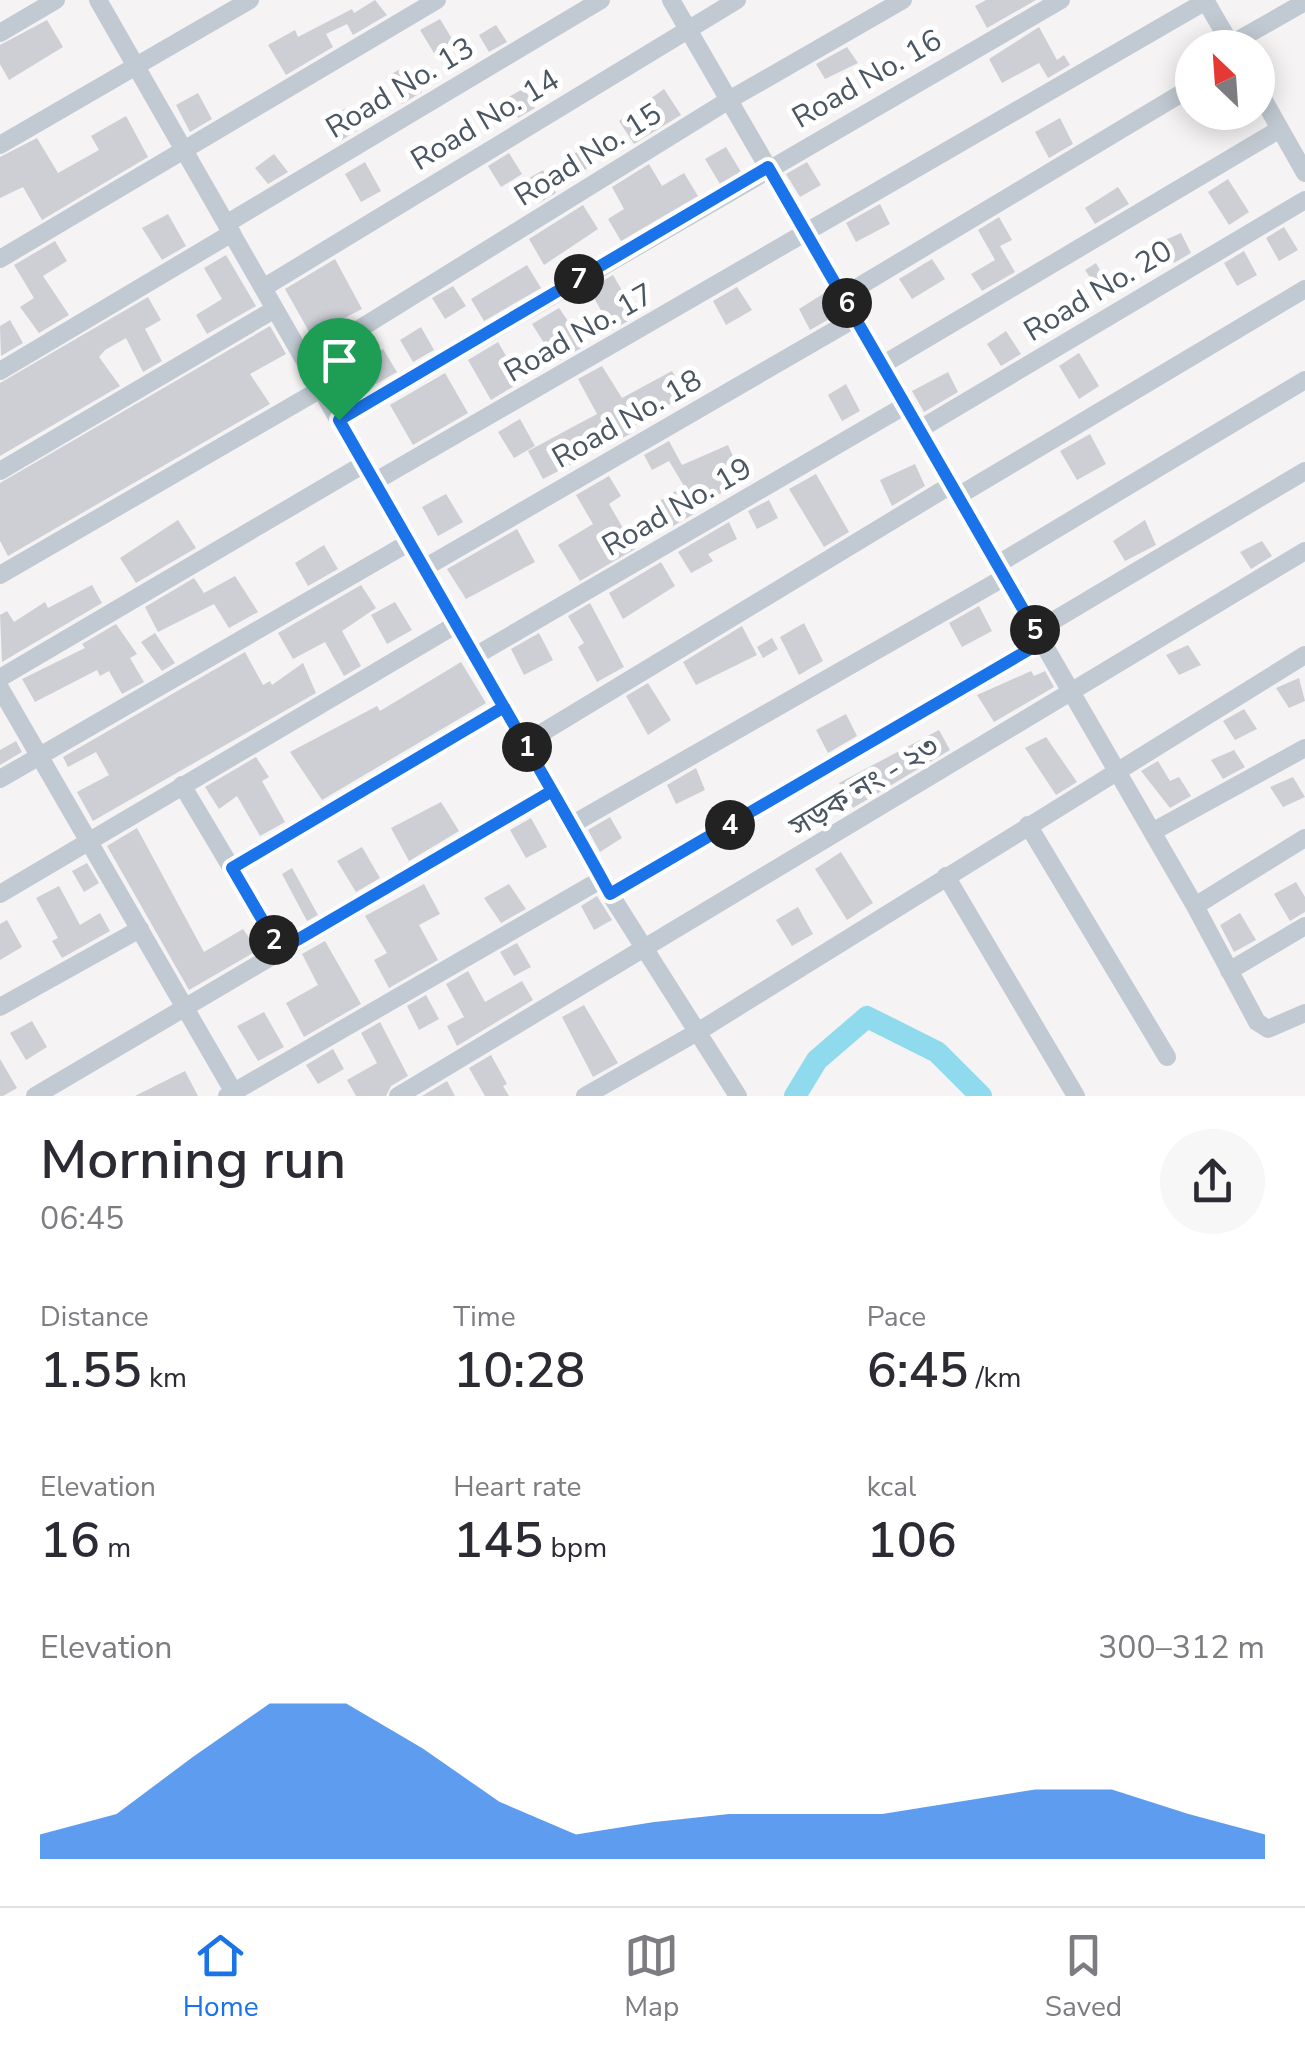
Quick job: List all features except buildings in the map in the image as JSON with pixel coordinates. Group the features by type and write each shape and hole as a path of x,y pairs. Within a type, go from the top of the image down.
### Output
{"street":[{"path":"0,33 56,0"},
{"path":"98,0 606,887 738,1096"},
{"path":"0,145 250,0"},
{"path":"0,259 437,0"},
{"name":"Road No. 13","path":"0,370 601,0"},
{"path":"671,0 1195,906 1257,1022 1268,1029 1305,1013"},
{"name":"Road No. 14","path":"264,288 736,0"},
{"name":"Road No. 15","path":"306,362 729,100 903,0"},
{"name":"Road No. 16","path":"339,420 1061,0"},
{"path":"1206,0 1223,30"},
{"name":"Road No. 17","path":"374,482 1206,0"},
{"path":"1259,30 1305,2"},
{"path":"843,296 1175,98"},
{"path":"1275,120 1305,173"},
{"path":"882,364 1280,129"},
{"name":"Road No. 20","path":"920,430 1305,200"},
{"path":"525,743 1305,288"},
{"path":"0,472 275,309"},
{"name":"Road No. 18","path":"426,567 856,318"},
{"path":"572,826 1001,570 1305,380"},
{"path":"0,576 321,389"},
{"name":"Road No. 19","path":"476,656 906,405"},
{"path":"0,678 364,464"},
{"path":"0,688 232,1095 606,887 1039,636 1305,472"},
{"path":"0,779 410,542"},
{"name":"সড়ক নং - ২৩","path":"398,1096 1305,551"},
{"path":"0,894 457,624"},
{"path":"585,1096 699,1031 1305,655"},
{"path":"232,868 504,707"},
{"path":"1152,832 1305,748"},
{"path":"182,785 280,950"},
{"path":"35,1096 552,791"},
{"path":"1028,825 1166,1057"},
{"path":"1195,906 1305,838"},
{"path":"946,876 1076,1096"},
{"path":"1229,971 1305,926"},
{"path":"0,1007 140,930"}],"waterway":[{"path":"795,1096 817,1060 867,1017 937,1052 981,1096"}],"route":[{"path":"339,420 426,567 457,624 552,791 280,950 232,868 504,707 525,743 610,894 1042,642 768,167 339,420"}]}
